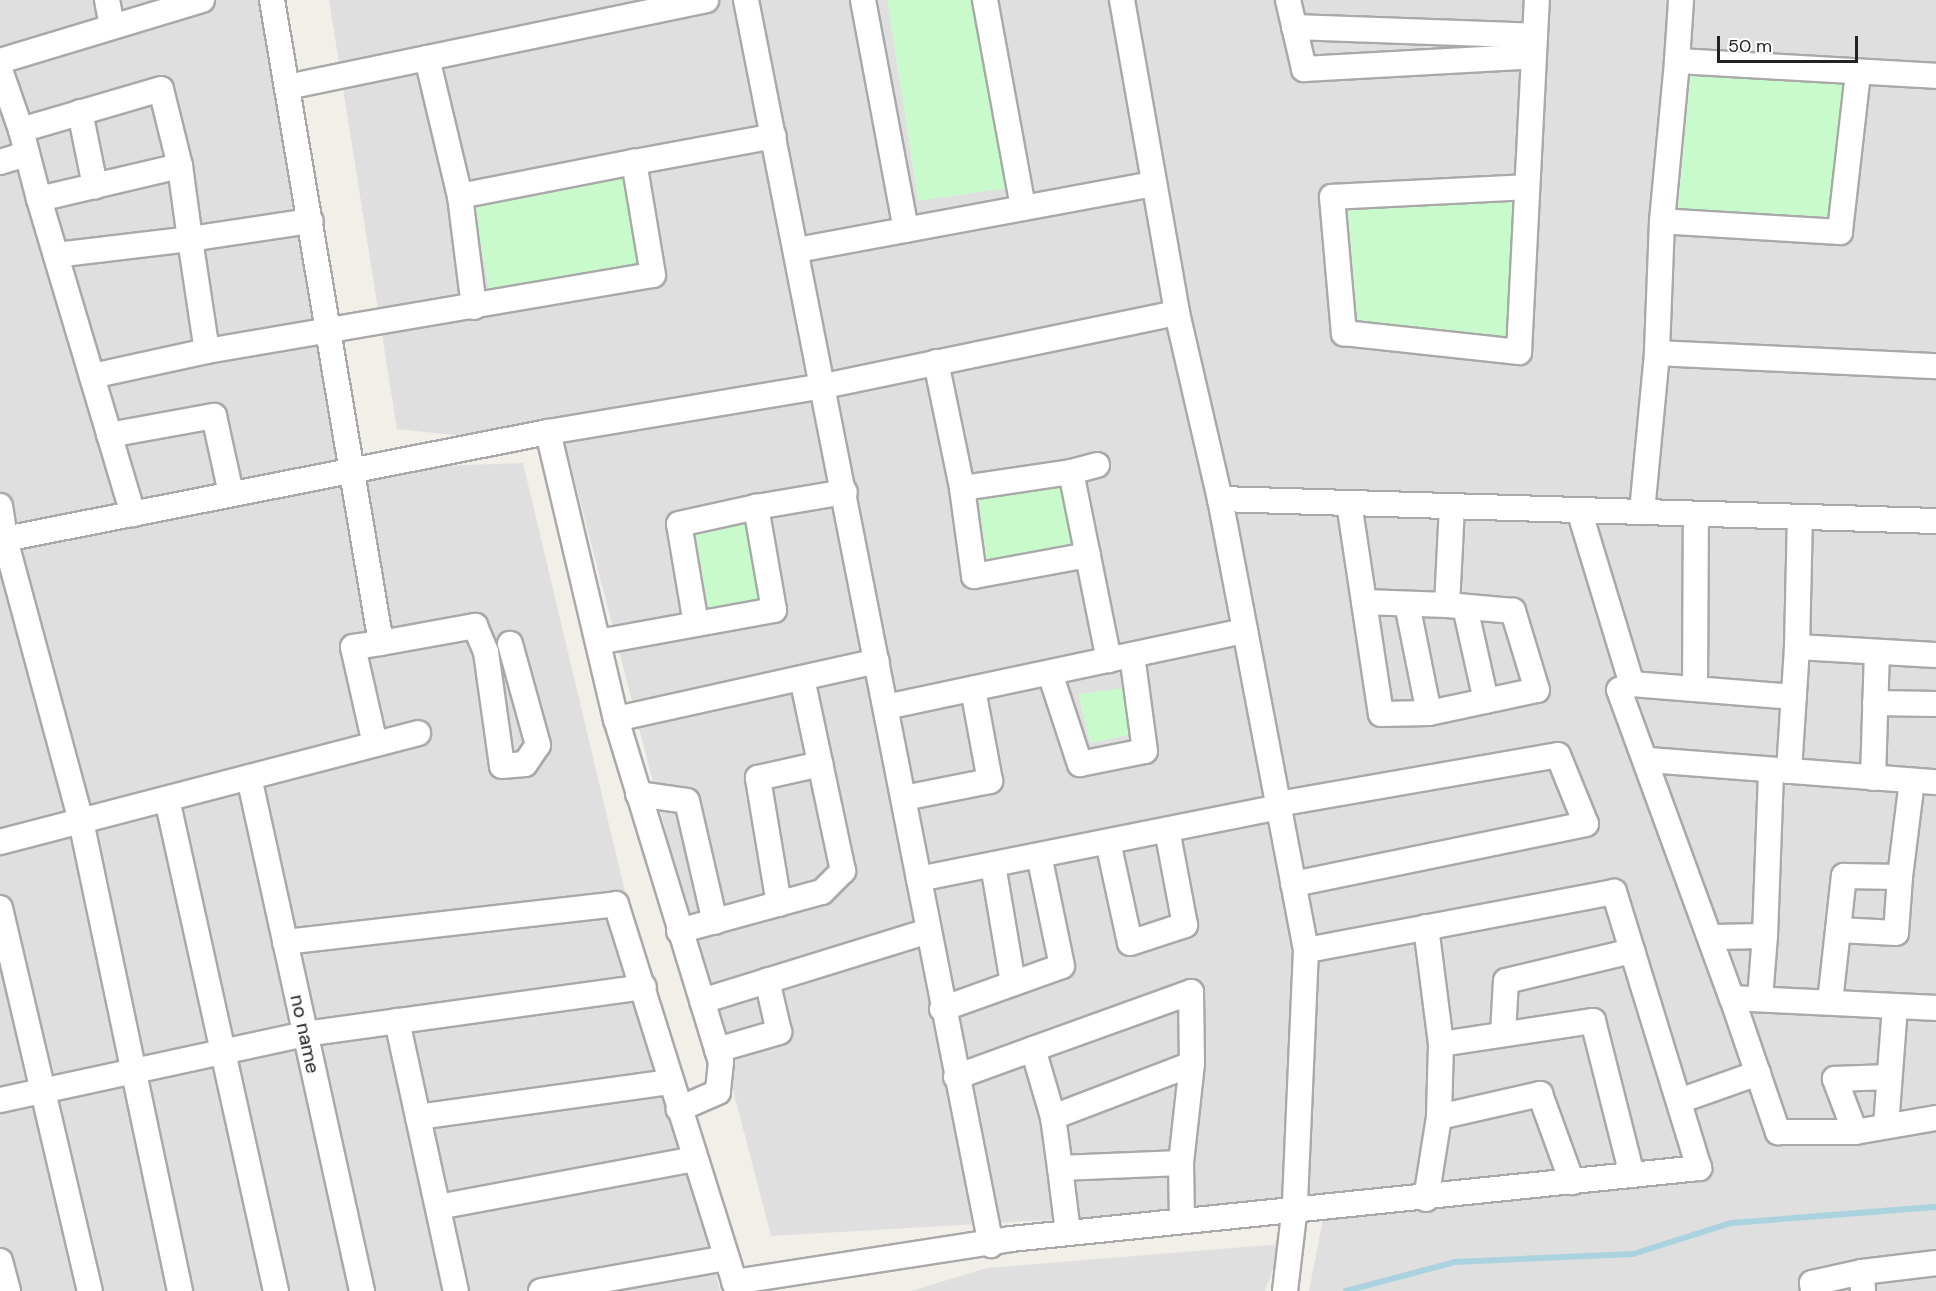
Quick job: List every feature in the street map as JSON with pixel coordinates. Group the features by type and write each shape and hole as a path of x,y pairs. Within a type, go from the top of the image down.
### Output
{"street":[{"path":"107,0 112,26"},
{"path":"0,61 202,0"},
{"path":"272,0 354,469 381,643"},
{"path":"287,87 706,0"},
{"path":"746,0 825,386 942,1009 991,1245"},
{"path":"863,0 906,230"},
{"path":"985,0 1023,208"},
{"path":"1122,0 1177,313 1220,500 1306,950 1295,1206 1286,1291"},
{"path":"1288,0 1304,69 1535,46"},
{"path":"1527,188 1332,197 1344,333 1519,352 1537,0"},
{"path":"1642,512 1657,353 1662,221 1681,0"},
{"path":"1294,27 1535,46"},
{"path":"428,58 460,196 474,307"},
{"path":"1677,61 1936,76"},
{"path":"0,70 21,130 39,199 133,514"},
{"path":"1662,221 1840,232 1858,73"},
{"path":"21,130 160,89 180,166 207,351"},
{"path":"80,112 95,186"},
{"path":"460,196 774,135"},
{"path":"0,162 27,154"},
{"path":"92,376 207,351 330,332 653,275 634,162"},
{"path":"39,199 180,166"},
{"path":"797,250 1154,184"},
{"path":"56,255 190,239 311,221"},
{"path":"5,540 548,432 825,386 1177,313"},
{"path":"1657,353 1936,366"},
{"path":"936,362 962,488 974,576 1088,555"},
{"path":"110,435 214,416 231,494"},
{"path":"548,432 616,719 679,932 717,1050 718,1092 679,1109"},
{"path":"962,488 1071,472 1097,465"},
{"path":"1050,673 1080,764 1145,751 1120,658 1088,555 1071,472"},
{"path":"696,624 679,524 756,507 845,492"},
{"path":"1220,500 1936,521"},
{"path":"1349,504 1381,714 1429,713 1537,690 1513,611 1364,602"},
{"path":"0,506 5,540 81,821 180,1291"},
{"path":"598,642 774,610 756,507"},
{"path":"1452,507 1456,606 1486,701"},
{"path":"1579,510 1632,684"},
{"path":"1695,689 1696,514"},
{"path":"1760,998 1780,770 1794,697 1800,517"},
{"path":"1407,604 1429,713"},
{"path":"375,744 353,647 475,626 486,652 502,766 525,764 538,745 510,644"},
{"path":"886,707 1245,631"},
{"path":"1797,647 1936,655"},
{"path":"1873,778 1877,652"},
{"path":"616,719 878,661"},
{"path":"679,932 822,892 843,871 802,678"},
{"path":"1794,697 1632,684 1619,690 1648,760 1714,937 1732,998 1778,1132 1855,1132 1936,1118"},
{"path":"904,798 990,781 973,689"},
{"path":"1875,703 1936,704"},
{"path":"0,842 418,733"},
{"path":"919,879 1279,806 1558,755 1586,824 1293,884"},
{"path":"1648,760 1936,782"},
{"path":"779,904 758,778 820,764"},
{"name":"no name","path":"249,777 362,1291"},
{"path":"1838,930 1896,933 1900,877 1912,781"},
{"path":"638,794 687,801 715,922"},
{"path":"168,799 276,1291"},
{"path":"1108,842 1130,943 1185,925 1167,830"},
{"path":"942,1009 1062,966 1040,855"},
{"path":"993,865 1013,983"},
{"path":"1830,1002 1844,876 1900,877"},
{"path":"285,942 616,904 644,987 670,1082 735,1286 1068,1232 1295,1206 1426,1199 1699,1168 1614,892 1306,950"},
{"path":"0,908 46,1090 90,1291"},
{"path":"1426,927 1441,1044 1439,1117 1426,1199"},
{"path":"702,1001 928,931"},
{"path":"1714,937 1765,936"},
{"path":"1503,1034 1506,981 1632,951"},
{"path":"717,1050 779,1032 767,981"},
{"path":"0,1100 305,1034 644,987"},
{"path":"956,1077 1191,992 1192,1064 1181,1163 1182,1219"},
{"path":"1732,998 1936,1008"},
{"path":"1886,1126 1895,1006"},
{"path":"397,1021 456,1291"},
{"path":"1441,1044 1593,1021 1632,1175"},
{"path":"1033,1049 1053,1117 1068,1232"},
{"path":"1053,1117 1192,1064"},
{"path":"1679,1101 1758,1073"},
{"path":"1855,1132 1835,1079 1889,1077"},
{"path":"418,1117 670,1082"},
{"path":"1439,1117 1540,1094 1572,1182"},
{"path":"438,1207 695,1159"},
{"path":"1060,1168 1181,1163"},
{"path":"541,1291 726,1258"},
{"path":"0,1261 8,1291"},
{"path":"1813,1291 1812,1282 1863,1281 1936,1263"}],"shaded area":[{"path":"0,0 270,0 354,469 523,463 720,1291 0,1291"},
{"path":"329,0 1936,0 1936,1291 1309,1291 1326,1204 771,1236 566,447 397,429"},
{"path":"1282,1244 1265,1291 911,1291 987,1268"}],"green space":[{"path":"887,0 980,0 1008,188 918,201"},
{"path":"1686,71 1849,79 1834,225 1674,212"},
{"path":"627,176 641,264 489,291 473,205"},
{"path":"1515,201 1506,341 1352,321 1344,206"},
{"path":"1062,482 1074,546 984,562 971,496"},
{"path":"747,519 763,605 700,615 688,530"},
{"path":"1123,688 1135,734 1090,743 1078,694"}],"waterway":[{"path":"1346,1291 1455,1262 1633,1254 1731,1223 1936,1207"}]}
